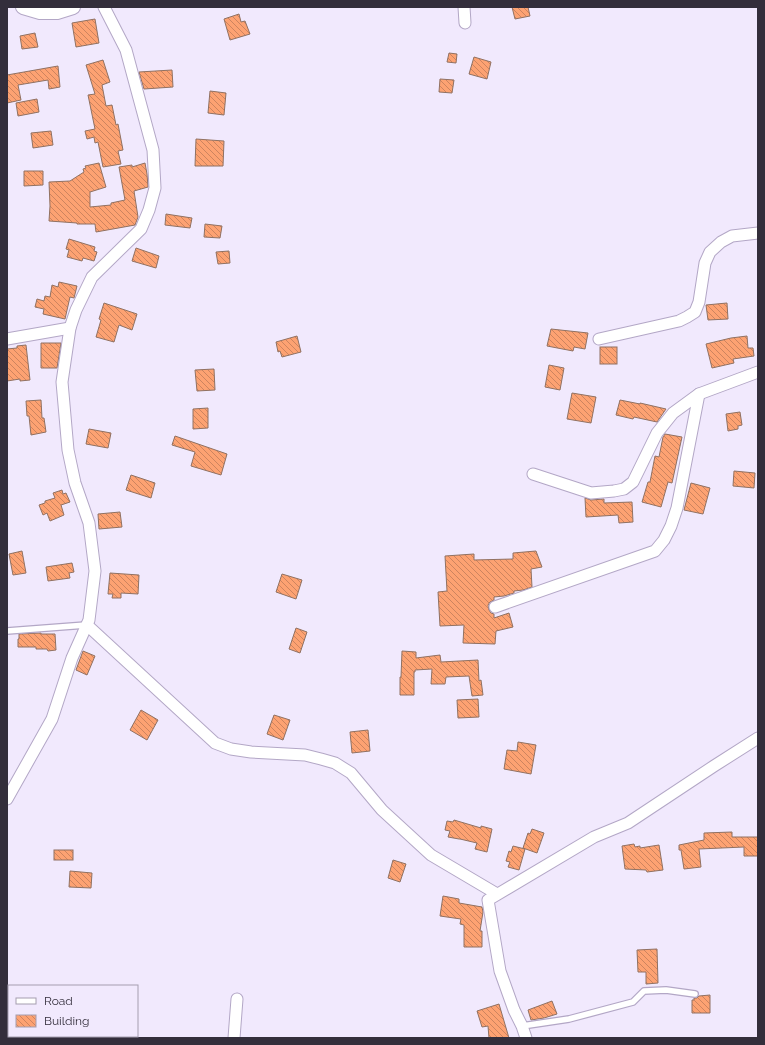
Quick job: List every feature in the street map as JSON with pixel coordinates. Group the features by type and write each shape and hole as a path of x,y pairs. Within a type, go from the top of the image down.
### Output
{"street":[{"path":"23,7 40,12 57,12 73,7"},
{"path":"7,798 52,719 72,658 89,620 95,571 89,523 75,483 68,450 62,382 70,328 76,310 92,277 141,229 149,210 154,188 153,150 126,50 104,7"},
{"path":"464,7 465,23"},
{"path":"599,339 679,321 695,312 699,302 705,264 710,252 721,242 732,236 758,233"},
{"path":"7,339 70,328"},
{"path":"533,474 591,493 624,489 633,482 656,433 674,413 699,394 758,372"},
{"path":"495,607 655,551 664,540 671,526 677,508 699,394"},
{"path":"87,625 216,743 231,749 305,756 335,763 351,773 382,810 431,855 498,894"},
{"path":"526,1038 500,971 488,900 594,837 628,823 758,738"},
{"path":"234,1038 237,999"}],"lane":[{"path":"7,631 87,625"},
{"path":"522,1026 569,1019 633,1002 644,991 666,990 695,994"}],"building":[{"path":"512,7 528,7 530,16 515,19"},
{"path":"239,14 241,22 245,21 250,34 230,40 224,19"},
{"path":"95,19 99,43 76,47 72,23"},
{"path":"35,33 38,47 22,49 20,36"},
{"path":"449,53 457,54 456,63 447,62"},
{"path":"474,57 491,62 487,79 469,74"},
{"path":"103,60 110,82 102,85 106,106 112,105 116,125 118,124 123,150 118,151 121,164 103,167 98,142 95,143 94,137 87,139 85,131 95,129 88,95 95,94 86,65"},
{"path":"58,66 60,87 49,89 48,80 18,85 21,100 7,103 7,75"},
{"path":"172,70 173,87 144,89 139,72"},
{"path":"440,79 454,80 452,93 439,92"},
{"path":"210,91 226,93 224,115 208,113"},
{"path":"37,99 39,112 18,116 16,103"},
{"path":"51,131 53,145 33,148 31,133"},
{"path":"196,139 224,141 223,166 195,166"},
{"path":"99,163 106,187 90,192 90,207 111,205 111,203 125,200 119,167 132,165 132,167 145,163 148,187 134,191 138,217 135,225 96,232 95,224 49,221 49,182 70,181 84,172 83,169 86,168 85,166"},
{"path":"24,171 43,171 43,185 24,186"},
{"path":"166,214 192,218 190,228 165,225"},
{"path":"205,224 222,226 220,238 204,237"},
{"path":"69,239 95,247 94,251 97,252 94,261 83,258 82,261 67,257 69,250 66,249"},
{"path":"136,248 159,256 156,268 132,261"},
{"path":"229,251 230,263 218,264 216,252"},
{"path":"59,282 77,286 74,298 70,297 65,319 43,314 44,309 35,307 37,299 44,301 45,296 50,297 52,285 58,287"},
{"path":"104,303 137,314 132,330 119,325 114,342 96,337 101,320 99,319"},
{"path":"727,303 728,319 708,320 706,305"},
{"path":"551,329 588,333 585,349 574,347 573,351 547,346"},
{"path":"297,336 301,352 282,357 280,351 278,352 276,342"},
{"path":"747,336 748,348 753,348 754,356 733,359 734,363 712,368 706,344"},
{"path":"41,343 61,343 57,368 41,368"},
{"path":"26,345 30,380 20,381 20,379 7,381 7,349"},
{"path":"600,347 617,347 617,364 600,364"},
{"path":"549,365 564,368 560,390 545,387"},
{"path":"214,369 215,390 197,391 195,370"},
{"path":"572,393 596,397 591,423 567,419"},
{"path":"41,400 42,418 44,418 46,432 31,435 26,401"},
{"path":"620,400 666,409 657,422 634,417 633,419 616,415"},
{"path":"208,408 208,428 193,429 193,409"},
{"path":"740,412 742,425 738,426 738,429 728,431 726,414"},
{"path":"89,429 111,433 108,448 86,444"},
{"path":"665,434 682,437 672,483 668,482 661,507 642,502 648,482 650,482 655,456 659,457"},
{"path":"175,436 227,454 221,475 191,466 195,452 172,445"},
{"path":"734,471 755,473 754,488 733,486"},
{"path":"131,475 155,483 151,498 126,490"},
{"path":"691,483 710,488 703,514 684,510"},
{"path":"62,490 63,494 66,493 70,502 61,505 64,515 50,521 47,513 43,515 39,505 45,503 45,501 55,498 53,493"},
{"path":"585,498 591,500 604,499 604,503 632,502 633,522 619,523 618,515 586,517"},
{"path":"120,512 122,527 99,529 98,514"},
{"path":"22,551 26,573 13,575 9,554"},
{"path":"536,551 542,567 531,569 532,587 514,591 514,593 504,596 494,597 494,600 488,605 491,613 494,614 494,618 509,613 513,627 496,631 495,644 463,643 464,625 440,626 438,592 447,591 445,556 474,554 474,560 513,559 513,553"},
{"path":"72,563 74,572 69,573 70,578 48,581 46,567"},
{"path":"110,573 139,575 138,594 121,593 121,598 112,598 113,594 108,594"},
{"path":"282,574 302,580 296,599 276,592"},
{"path":"296,628 307,632 300,653 289,649"},
{"path":"19,634 55,634 56,650 48,651 47,649 36,649 36,647 18,647"},
{"path":"83,651 95,656 87,675 76,670"},
{"path":"402,651 416,652 416,658 440,655 441,662 478,660 479,681 481,680 483,695 472,696 469,676 446,677 445,684 431,684 432,669 415,670 414,695 400,695"},
{"path":"478,699 479,717 458,718 457,700"},
{"path":"141,710 158,720 147,740 130,730"},
{"path":"274,715 290,720 283,740 267,734"},
{"path":"368,730 370,751 352,753 350,732"},
{"path":"518,742 536,745 531,774 504,769 507,750 517,751"},
{"path":"454,820 481,828 481,826 492,829 487,852 475,849 477,843 448,837 450,831 445,830 447,821 453,822"},
{"path":"532,829 544,833 537,853 523,848 528,833 530,834"},
{"path":"732,832 732,837 758,837 758,856 744,856 744,847 699,849 701,867 684,869 679,845 704,840 704,833"},
{"path":"634,844 635,847 640,846 640,848 659,845 663,870 647,872 646,870 625,869 622,846"},
{"path":"513,846 525,849 519,870 508,867 510,862 506,861 509,851 511,852"},
{"path":"54,850 73,850 73,860 54,860"},
{"path":"393,860 406,864 400,882 388,878"},
{"path":"70,871 92,873 91,888 69,887"},
{"path":"443,896 459,899 459,903 482,907 483,912 480,931 482,931 482,947 464,947 464,925 460,924 461,919 440,916"},
{"path":"657,949 658,983 646,984 646,972 638,972 637,950"},
{"path":"710,995 710,1013 692,1013 692,1000 694,1000 694,998"},
{"path":"552,1001 557,1014 531,1020 528,1010"},
{"path":"499,1004 509,1038 489,1038 488,1026 482,1027 477,1011"}]}
